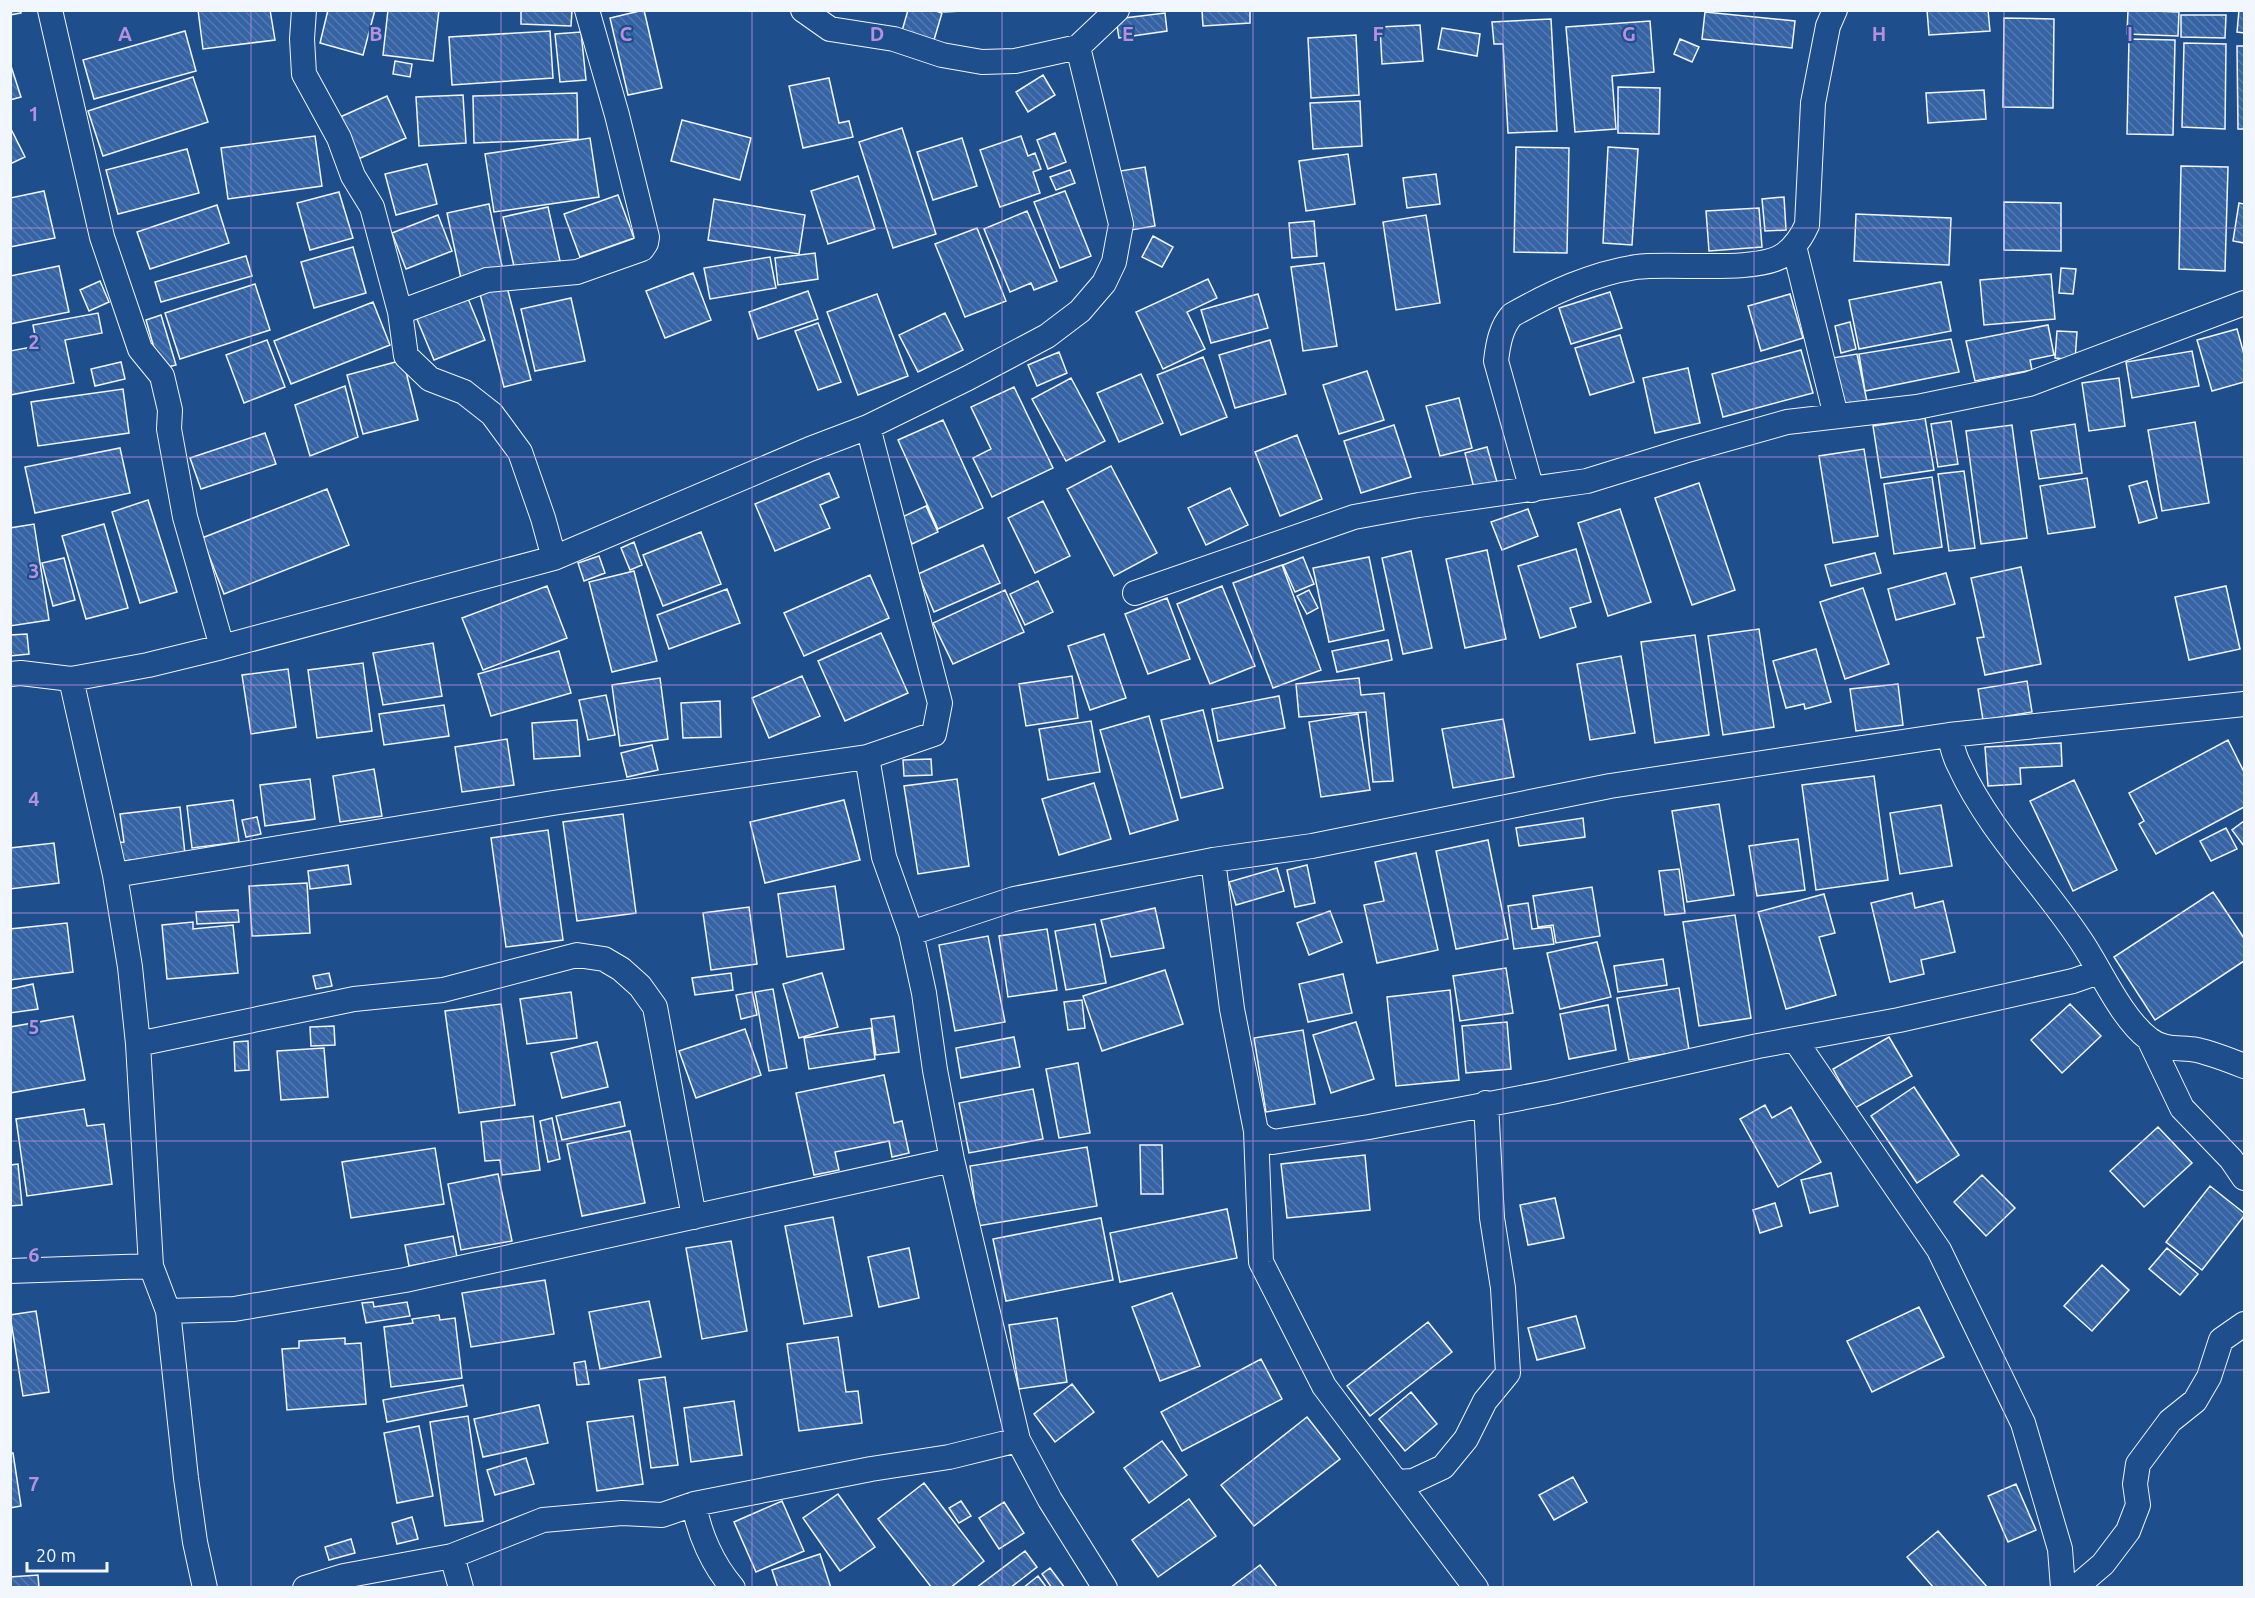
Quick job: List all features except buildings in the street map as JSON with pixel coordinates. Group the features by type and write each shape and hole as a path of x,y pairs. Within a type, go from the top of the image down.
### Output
{"street":[{"path":"50,10 102,237 140,349 162,376 170,410 169,429 185,517 222,647"},
{"path":"304,10 302,39 304,74 339,138 353,176 372,207 400,312 406,356 430,378 464,392 492,414 520,452 554,558"},
{"path":"400,312 487,280 577,272 642,249 646,243 647,237 617,115 587,10"},
{"path":"803,10 942,55 982,62 1015,61 1078,47 1117,10"},
{"path":"1532,490 1496,361 1498,344 1506,321 1512,315 1580,281 1637,267 1738,265 1772,261 1784,255 1794,246 1807,225 1813,102 1828,26 1836,10"},
{"path":"10,674 21,673 71,679 148,665 554,558 810,449 868,427 1047,336 1080,310 1104,283 1114,262 1121,224 1078,47"},
{"path":"1794,246 1836,416"},
{"path":"1135,593 1354,517 1419,505 1587,481 1787,422 1917,406 2029,384 2244,303"},
{"path":"115,875 553,803 867,757 934,734 940,703 868,427"},
{"path":"71,679 115,875 130,967 138,1044 151,1266 168,1311 186,1478 195,1542 205,1587"},
{"path":"911,933 1014,899 1213,860 1312,846 1610,786 1948,735 2244,704"},
{"path":"1948,735 1959,765 1990,820 2080,939 2098,972 2149,1040 2182,1108 2231,1159 2244,1178"},
{"path":"867,757 884,857 911,933 924,993 935,1070 952,1160 1018,1440 1050,1500 1105,1587"},
{"path":"1213,860 1232,1009 1256,1131 1261,1262 1324,1386 1476,1587"},
{"path":"138,1044 354,999 443,990 577,955 604,959 634,980 655,1007 694,1217"},
{"path":"1256,1131 1264,1138 1274,1142 1369,1127 1552,1092 1758,1046 1899,1020 2073,981 2098,972"},
{"path":"1795,1040 1939,1250 1949,1270 2023,1423 2060,1549 2063,1587"},
{"path":"2149,1040 2168,1049 2194,1050 2221,1056 2244,1066"},
{"path":"1397,1482 1413,1480 1443,1467 1467,1439 1485,1401 1508,1372 1503,1288 1492,1218 1486,1103"},
{"path":"168,1311 234,1309 405,1280 952,1160"},
{"path":"10,1271 151,1266"},
{"path":"2074,1587 2103,1564 2128,1532 2138,1505 2135,1484 2138,1464 2170,1421 2195,1401 2209,1377 2221,1340 2244,1324"},
{"path":"305,1587 344,1576 452,1556 543,1520 622,1513 662,1515 694,1504 871,1469 949,1457 1018,1440"},
{"path":"694,1504 699,1531 733,1587"},
{"path":"452,1556 461,1587"}]}
